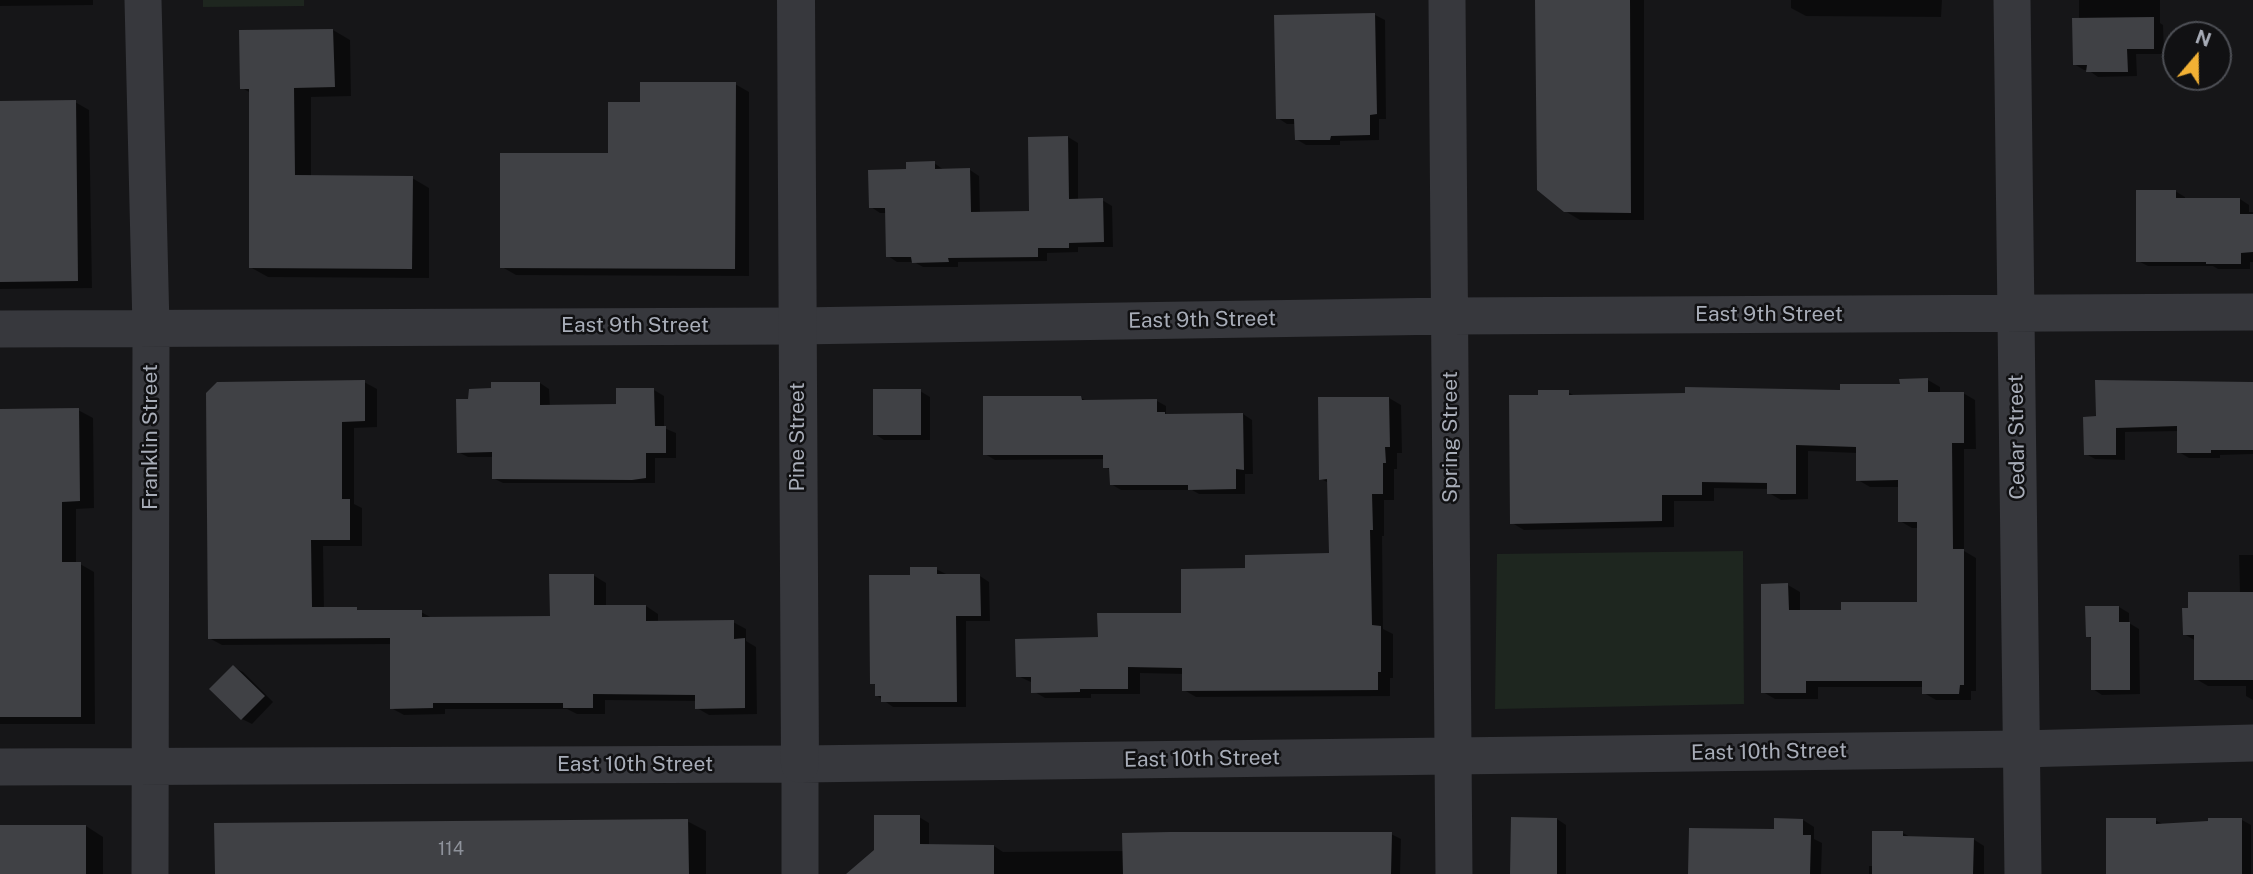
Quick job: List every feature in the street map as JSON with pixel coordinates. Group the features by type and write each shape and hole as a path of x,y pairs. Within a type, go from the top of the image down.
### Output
{"street":[{"name":"Franklin Street","path":"143,0 150,327 150,874"},
{"name":"Pine Street","path":"796,0 800,874"},
{"name":"Spring Street","path":"1447,0 1454,874"},
{"name":"Cedar Street","path":"2012,0 2023,874"},
{"name":"East 9th Street","path":"0,329 797,326 1450,316 2253,312"},
{"name":"East 10th Street","path":"0,767 800,764 2020,749 2253,743"}],"shaded area":[{"path":"203,0 304,0 304,6 203,7"},
{"path":"1743,551 1744,704 1495,709 1497,554"}],"building":[{"path":"1535,0 1630,0 1631,213 1564,212 1537,190"},
{"path":"1375,13 1377,114 1370,115 1370,135 1331,136 1330,140 1295,140 1294,119 1276,119 1274,15"},
{"path":"2154,17 2154,49 2127,49 2128,72 2086,72 2087,65 2073,65 2072,18"},
{"path":"333,29 335,87 294,88 295,175 413,176 412,269 249,268 249,89 240,89 239,30"},
{"path":"640,82 736,82 735,269 500,268 500,153 608,153 608,102 640,102"},
{"path":"76,100 78,281 0,282 0,101"},
{"path":"1068,136 1069,199 1103,198 1104,242 1069,243 1069,248 1038,248 1038,257 948,258 949,262 912,263 911,257 886,257 885,208 869,208 868,170 906,169 906,162 935,161 935,169 970,168 971,212 1029,211 1028,137"},
{"path":"2136,190 2176,190 2176,198 2240,198 2240,214 2253,214 2253,252 2241,253 2241,264 2136,262"},
{"path":"1928,378 1928,392 1964,392 1964,443 1952,443 1953,549 1964,549 1964,685 1960,685 1959,694 1922,694 1922,681 1806,681 1806,693 1761,693 1761,584 1788,583 1789,610 1841,610 1841,602 1917,602 1917,522 1898,522 1898,480 1856,481 1856,447 1796,445 1796,494 1767,494 1767,483 1702,482 1702,495 1662,495 1662,521 1510,524 1509,395 1538,395 1538,390 1569,390 1569,395 1685,393 1685,387 1840,390 1840,384 1900,384 1899,379"},
{"path":"365,380 365,421 342,422 342,499 350,499 350,540 311,540 312,607 422,610 422,617 550,616 549,574 594,574 594,605 646,605 646,621 734,620 734,639 745,638 745,708 695,709 695,695 593,694 593,708 563,708 563,703 433,703 433,708 390,709 390,638 208,639 206,393 217,382"},
{"path":"2095,380 2253,382 2253,450 2177,453 2177,426 2116,428 2116,455 2084,455 2083,417 2096,416"},
{"path":"491,382 540,382 540,405 616,404 616,388 654,388 655,426 666,426 666,453 646,453 646,478 492,479 492,452 457,453 456,399 468,399 469,389 491,388"},
{"path":"873,389 921,389 921,435 873,435"},
{"path":"983,396 1081,396 1082,400 1157,399 1157,412 1165,414 1243,413 1244,470 1236,469 1236,489 1188,490 1188,485 1110,485 1109,468 1103,468 1103,455 983,455"},
{"path":"1318,397 1389,397 1390,447 1385,447 1383,494 1372,494 1373,530 1370,530 1372,625 1381,626 1381,672 1378,672 1378,690 1182,691 1182,668 1128,667 1128,689 1031,693 1031,677 1016,677 1015,639 1098,637 1097,613 1181,613 1181,569 1245,568 1245,555 1329,553 1327,479 1319,480"},
{"path":"79,408 80,501 62,502 62,562 81,562 81,717 0,717 0,409"},
{"path":"910,567 937,567 937,574 980,574 981,616 956,616 957,702 881,702 881,696 875,696 875,684 870,684 869,575 910,575"},
{"path":"2188,592 2253,592 2253,680 2194,680 2194,635 2183,635 2182,608 2188,608"},
{"path":"2085,606 2119,606 2119,622 2130,622 2130,690 2091,690 2091,637 2086,637"},
{"path":"233,665 265,696 241,720 209,689"},
{"path":"874,815 920,815 920,844 994,845 994,874 846,874 874,850"},
{"path":"1511,817 1557,818 1557,874 1510,874"},
{"path":"1774,818 1803,819 1803,835 1811,835 1810,874 1688,874 1689,828 1774,829"},
{"path":"2106,818 2156,818 2156,824 2208,821 2208,818 2242,818 2242,874 2106,874"},
{"path":"688,819 689,874 215,874 214,823"},
{"path":"0,825 86,825 86,874 0,874"},
{"path":"1872,831 1903,831 1903,836 1974,838 1973,874 1872,874"},
{"path":"1392,832 1391,874 1123,874 1122,833"}]}
